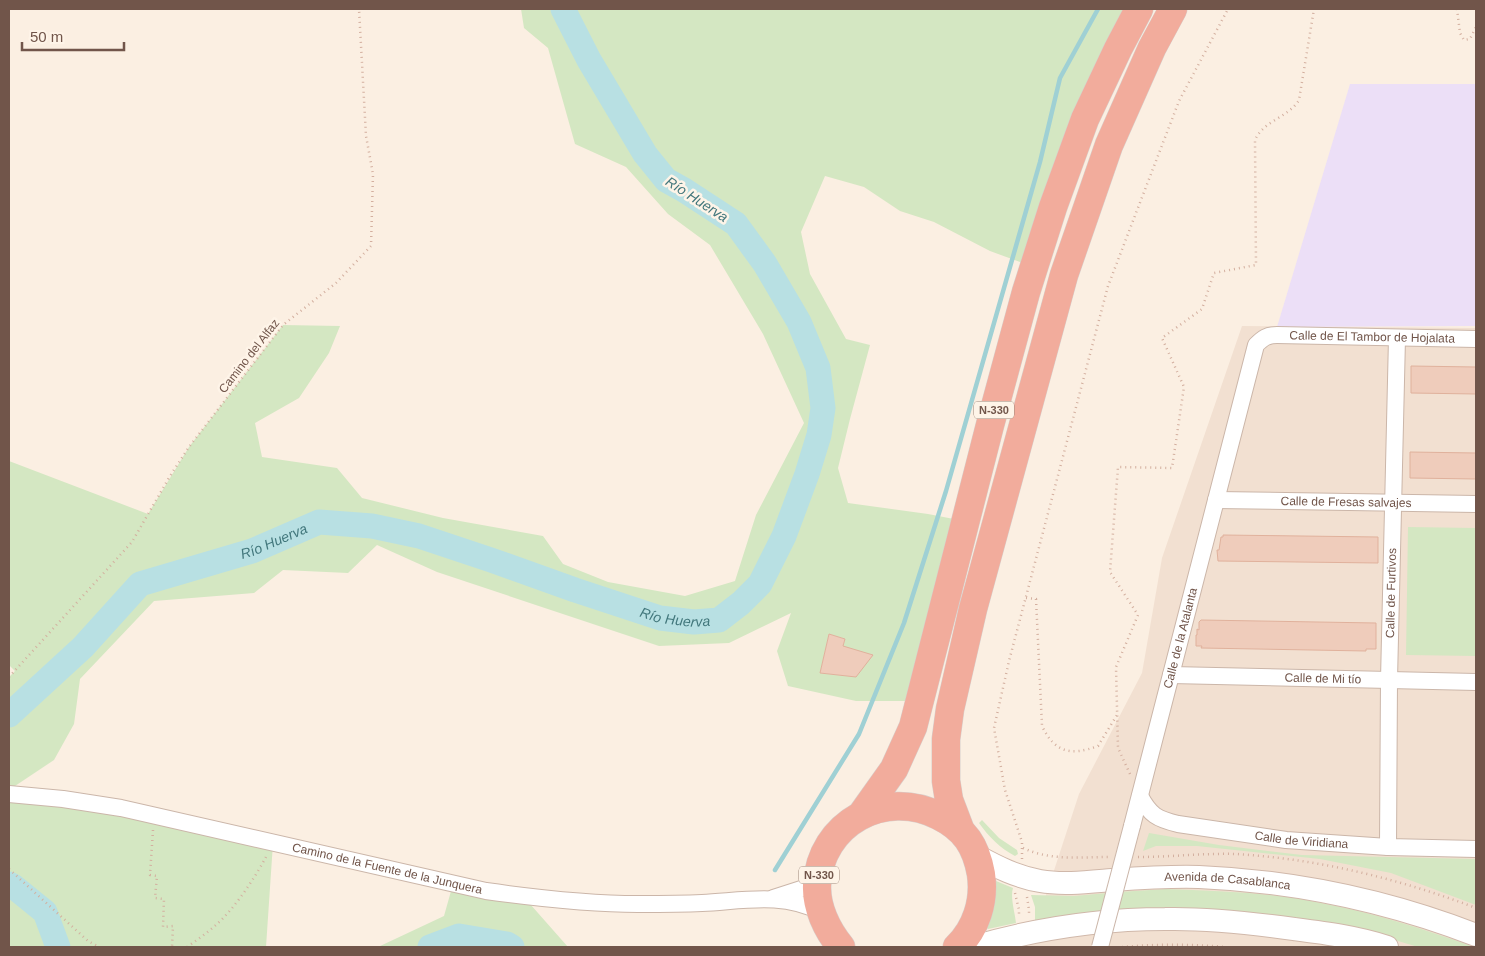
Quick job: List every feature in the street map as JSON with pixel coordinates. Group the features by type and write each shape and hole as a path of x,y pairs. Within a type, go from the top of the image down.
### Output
{"highway":[{"name":"N-330","path":"841,947 834,938 821,912 817,885 819,871 827,848 840,832 862,814 894,768 913,727 987,434 1026,292 1053,207 1085,119 1118,49 1140,9"},
{"name":"N-330","path":"957,947 969,932 977,917 981,900 982,881 977,856 972,845 960,829 949,800 946,781 946,739 950,708 973,609 1064,274 1109,146 1152,48 1174,9"},
{"name":"N-330","path":"862,814 890,806 910,806 929,810 960,829"}],"main road":[{"name":"Avenida de Casablanca","path":"977,856 1008,872 1026,870 1060,883 1150,878 1199,878 1320,890 1384,905 1445,923 1476,935"},
{"path":"973,947 1027,933 1094,923 1165,918 1249,923 1339,935 1387,947"}],"street":[{"name":"Calle de El Tambor de Hojalata","path":"1268,336 1476,339"},
{"name":"Calle de la Atalanta","path":"1100,947 1172,675 1253,352 1261,339 1268,336"},
{"name":"Calle de Furtivos","path":"1388,847 1392,503 1397,338"},
{"name":"Calle de Fresas salvajes","path":"1216,500 1476,504"},
{"name":"Calle de Mi tío","path":"1172,675 1476,682"},
{"name":"Camino de la Fuente de la Junquera","path":"9,794 63,799 121,808 486,891 523,896 634,904 771,899 797,902 821,912"},
{"name":"Calle de Viridiana","path":"1140,796 1152,814 1166,821 1178,824 1286,840 1388,847 1476,849"},
{"name":"Camino de la Fuente de la Junquera","path":"771,899 817,885"}],"path":[{"name":"Camino del Alfaz","path":"9,678 132,542 189,447 283,325 336,283 371,246 373,174 366,136 359,9"},
{"path":"1027,933 1029,910 1023,848 1005,790 994,728 1009,661 1108,286 1179,101 1228,9"},
{"path":"1140,796 1118,748 1116,667 1138,615 1110,572 1118,468 1172,468 1184,388 1162,338 1202,309 1214,273 1256,265 1255,140 1261,131 1296,106 1299,100 1314,9"},
{"path":"1457,9 1460,33 1464,40 1470,39 1476,26"},
{"path":"1026,598 1036,600 1042,726 1046,735 1053,743 1065,750 1076,752 1086,750 1098,746 1118,714"},
{"path":"154,816 150,875 156,876 155,898 164,898 163,926 173,926 172,947"},
{"path":"188,947 217,925 240,898 260,870 273,842"},
{"path":"1026,870 1035,854"},
{"path":"9,869 88,941 99,947"},
{"path":"1122,947 1200,945 1226,947"}],"shaded area":[{"path":"1350,84 1476,84 1476,326 1277,327"},
{"path":"1242,326 1476,328 1476,947 1029,947 1079,794 1142,673 1162,558"}],"green space":[{"path":"521,9 1133,9 1028,265 990,251 934,222 900,211 864,187 825,176 801,232 810,274 846,339 870,345 838,468 848,503 959,520 914,701 856,701 788,686 777,651 791,613 729,643 659,646 437,572 377,545 348,573 283,570 254,593 154,601 80,679 74,724 54,760 9,790 9,677 15,671 9,665 9,461 148,514 189,447 283,325 340,326 329,353 299,398 255,423 262,457 337,468 362,498 443,518 543,536 563,564 608,582 685,596 735,581 756,515 804,423 763,334 710,245 668,214 626,167 575,144 548,48 524,28","holes":["829,634 845,639 839,660 856,677 820,673"]},
{"path":"1408,527 1476,528 1476,656 1406,655"},
{"path":"9,794 273,843 266,947 9,947"},
{"path":"982,820 999,838 1017,850 1018,854 1015,856 995,842 979,823"},
{"path":"1149,833 1219,845 1302,855 1476,859 1476,905 1391,873 1320,859 1197,846 1156,846 1143,851"},
{"path":"996,881 1013,888 1012,900 1016,923 988,929 986,927"},
{"path":"453,884 523,896 568,947 378,947 444,916"},
{"path":"1166,889 1244,893 1302,899 1380,917 1474,947 1418,947 1388,938 1035,921 1035,907 1031,895 1074,896"}],"building":[{"path":"1411,366 1476,367 1476,394 1411,393"},
{"path":"1410,452 1476,453 1476,479 1410,478"},
{"path":"1223,535 1378,537 1378,563 1218,561 1217,550 1219,550"},
{"path":"1201,620 1376,623 1376,649 1366,649 1366,651 1201,648 1202,646 1196,646 1196,635"},
{"path":"829,634 845,639 843,646 873,655 856,677 820,673"}],"waterway":[{"name":"Río Huerva","path":"9,715 83,647 140,584 252,551 319,522 372,526 419,536 660,618 694,622 719,620 741,603 760,584 784,536 819,435 823,408 818,368 799,322 765,264 736,224 666,180 645,154 589,60 563,9"},
{"path":"775,870 859,734 904,623 946,491 1040,162 1060,78 1098,9"},
{"name":"Río Huerva","path":"9,884 45,912 58,947"},
{"name":"Río Huerva","path":"430,947 459,936 507,944 512,947"}]}
